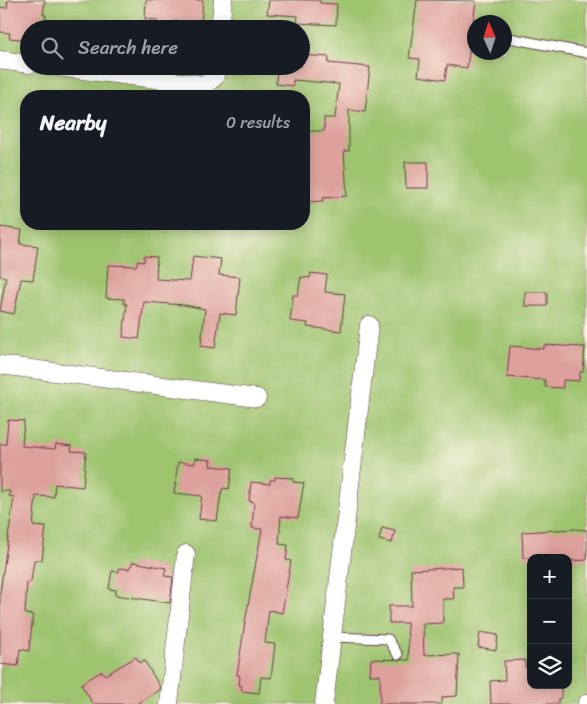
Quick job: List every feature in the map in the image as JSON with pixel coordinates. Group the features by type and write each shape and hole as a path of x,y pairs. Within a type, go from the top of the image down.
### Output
{"street":[{"path":"221,20 223,0"},
{"path":"0,60 20,63"},
{"path":"123,75 205,85 215,75"},
{"path":"324,704 369,326"},
{"path":"0,364 257,398"},
{"path":"169,704 186,554"}],"lane":[{"path":"512,39 587,53"},
{"path":"332,637 388,639 398,655"}],"green space":[{"path":"0,0 587,0 587,704 0,704"}],"building":[{"path":"8,0 45,0 43,15 46,15 45,20 20,20 20,39 9,38 10,33 0,32 0,7 7,8"},
{"path":"146,0 203,0 201,20 145,19"},
{"path":"269,0 320,0 320,3 337,4 336,25 310,24 310,20 297,20 298,16 267,14"},
{"path":"417,0 476,1 474,15 467,15 467,68 447,65 445,80 418,76 420,59 409,58"},
{"path":"310,56 329,57 328,63 370,67 365,112 349,110 349,151 344,151 347,196 323,198 323,201 310,202 310,131 324,131 324,118 335,118 339,84 293,80 293,86 276,84 276,75 310,75"},
{"path":"405,162 428,162 428,188 406,188"},
{"path":"0,227 22,230 20,244 38,246 33,280 21,279 14,314 0,311 6,277 0,276"},
{"path":"144,256 157,257 156,279 190,281 193,256 221,259 219,275 240,277 236,315 220,313 215,348 201,346 205,309 184,305 144,302 139,339 123,337 127,304 124,304 124,299 106,298 108,265 136,266 137,261 144,262"},
{"path":"311,273 327,275 325,292 345,294 341,331 307,327 308,323 290,321 293,295 298,295 301,277 310,278"},
{"path":"525,292 547,292 547,306 525,306"},
{"path":"544,345 585,347 583,372 580,372 579,381 563,380 563,388 545,387 545,380 507,377 510,346 544,349"},
{"path":"8,420 24,421 22,446 55,449 56,444 72,446 71,451 86,452 83,487 55,484 54,497 36,496 33,526 46,527 42,560 34,560 31,582 27,582 25,614 33,615 29,651 20,649 18,666 0,664 0,592 14,497 9,496 10,491 0,491 0,444 6,444"},
{"path":"195,458 211,460 210,466 232,468 229,489 223,488 221,494 217,521 199,519 202,496 174,493 178,462 195,464"},
{"path":"275,477 293,478 293,482 304,483 298,518 281,516 279,544 288,545 286,560 291,561 282,613 269,610 265,643 275,644 271,678 261,677 259,693 241,691 242,686 239,685 240,676 237,675 262,529 252,528 254,502 249,501 251,482 270,484 270,480 275,480"},
{"path":"382,528 395,531 392,543 379,540"},
{"path":"587,530 587,560 572,561 572,554 527,554 527,558 523,558 522,532"},
{"path":"133,562 166,568 164,576 173,577 170,603 115,595 116,590 109,589 112,571 119,572 119,568 129,569"},
{"path":"462,567 463,587 453,587 454,599 443,599 443,623 423,624 424,655 459,654 457,696 442,697 442,704 380,704 380,675 370,675 371,659 409,660 407,623 389,623 389,606 412,606 411,570"},
{"path":"480,632 498,635 496,650 478,647"},
{"path":"136,657 140,663 144,660 160,690 137,704 93,704 81,684 102,671 105,675"},
{"path":"525,660 525,667 527,667 527,689 561,689 561,698 558,699 558,704 491,704 490,681 505,680 504,661"}]}
